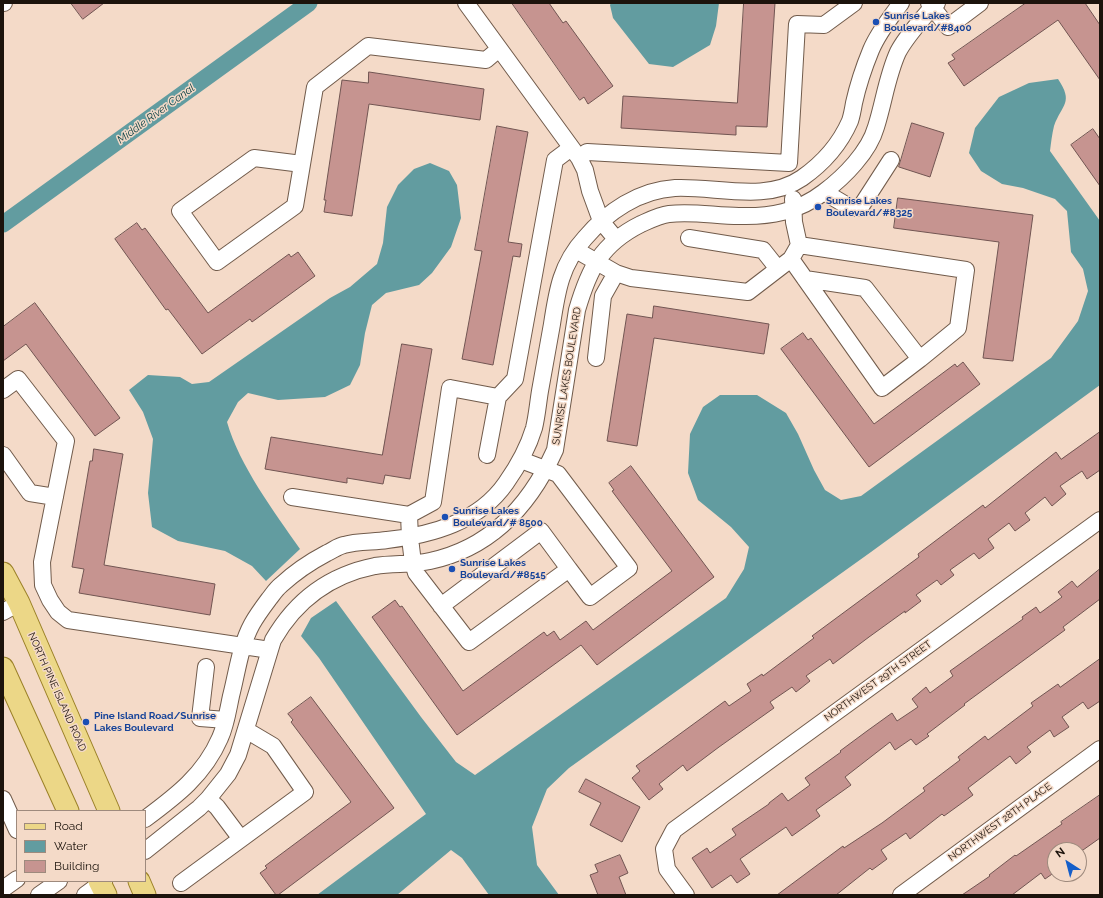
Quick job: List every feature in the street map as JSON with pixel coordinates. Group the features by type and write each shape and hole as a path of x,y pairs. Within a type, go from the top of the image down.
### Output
{"main road":[{"name":"NORTH PINE ISLAND ROAD","path":"3,573 11,608 109,810"},
{"path":"3,668 68,810"},
{"path":"139,882 144,895"}],"street":[{"path":"466,3 575,153 585,170 590,191 601,221 616,239"},
{"path":"576,250 616,273 631,278 748,292 791,259 799,245 794,222 789,163 797,24 824,25 854,3"},
{"path":"146,818 181,792 194,779 220,738 226,720 240,659 250,628 260,611 278,587 304,566 343,545 410,538 437,531 471,517 505,486 521,460 535,425 558,285 568,261 582,240 601,221 615,210 650,193 672,188 702,188 748,192 771,190 791,185 804,176 832,152 845,132 851,118 872,46 885,24 901,3"},
{"path":"933,4 948,27 980,3"},
{"name":"SUNRISE LAKES BOULEVARD","path":"146,850 208,799 228,774 238,755 273,640 283,623 296,607 320,588 347,574 376,566 431,561 459,551 502,526 529,496 546,469 555,450 577,310 586,283 590,272 616,239 650,219 669,214 702,213 738,216 775,214 808,203 824,192 847,172 865,149 876,129 888,80 898,52 933,4"},
{"path":"302,164 254,158 180,211 217,262 295,206 315,87 368,46 486,60 499,49"},
{"path":"487,455 498,397 515,379 555,160 575,153 587,152 789,163"},
{"path":"824,192 851,208 860,208 890,160"},
{"path":"689,238 764,250 778,269"},
{"path":"791,259 882,388 958,328 966,270 799,245"},
{"path":"596,358 603,296 616,273"},
{"path":"805,280 865,288 920,359"},
{"path":"3,390 18,379 66,441 42,562 43,585 58,612 68,620 270,650"},
{"path":"292,497 409,515 432,502 450,388 498,397"},
{"path":"3,455 30,493 55,497"},
{"path":"441,606 541,531 590,597 629,568 558,474 521,460"},
{"path":"409,515 413,563 416,573 469,642 570,569"},
{"name":"NORTHWEST 29TH STREET","path":"686,895 667,869 664,849 674,830 1100,520"},
{"path":"206,668 200,718 226,720"},
{"path":"181,883 305,792 273,746 246,730"},
{"name":"NORTHWEST 28TH PLACE","path":"901,895 1100,749"},
{"path":"3,799 16,828"},
{"path":"208,799 217,807 241,839"},
{"path":"3,889 16,880"},
{"path":"39,895 57,882"}],"water":[{"path":"611,3 719,3 716,26 710,45 673,67 649,64 613,18 610,5"},
{"path":"1058,79 1063,87 1066,99 1054,126 1050,151 1100,221 1100,385 871,552 569,768 547,789 532,827 537,865 559,895 489,895 462,858 451,850 397,895 317,895 426,814 319,658 301,636 311,618 336,601 456,762 475,775 726,598 744,569 749,547 731,527 698,500 688,473 690,434 703,407 720,395 757,395 786,413 798,434 814,470 825,490 841,500 861,496 1051,358 1078,321 1088,291 1083,269 1071,252 1067,211 1055,199 1023,188 1002,184 981,171 969,153 975,128 999,97 1029,83"},
{"path":"430,163 449,171 457,185 461,218 451,247 432,273 419,285 386,293 372,305 365,333 360,365 350,385 325,397 278,400 248,393 238,402 227,422 240,455 249,472 300,549 266,581 252,566 225,551 178,541 152,527 148,493 153,439 143,412 129,390 148,375 180,377 192,384 209,382 330,298 350,287 377,264 383,243 387,207 398,185 414,169"}],"building":[{"path":"71,3 104,3 83,19"},
{"path":"512,3 549,3 563,23 566,21 613,86 588,104 584,97 580,100"},
{"path":"744,3 775,3 767,127 736,126 736,135 621,128 623,96 737,103"},
{"path":"1026,3 1085,3 1100,25 1100,80 1058,20 964,86 948,63 955,59 952,55"},
{"path":"369,72 484,89 480,120 369,104 352,216 324,212 326,200 324,200 342,80 368,83"},
{"path":"912,123 944,133 930,177 899,167"},
{"path":"497,126 528,132 508,242 522,244 520,257 513,256 493,365 462,359 482,251 475,250"},
{"path":"1093,129 1100,139 1100,186 1071,145"},
{"path":"898,198 1033,215 1013,361 983,358 999,242 894,228"},
{"path":"137,223 142,230 145,228 208,313 289,254 291,257 298,252 315,276 252,322 250,319 202,354 168,309 166,310 115,239"},
{"path":"35,303 120,418 95,436 26,344 3,361 3,327"},
{"path":"654,306 769,324 764,354 654,338 637,446 607,441 627,314 652,318"},
{"path":"803,333 808,340 811,338 874,424 955,364 957,367 963,362 980,384 869,467 781,349"},
{"path":"402,344 432,349 410,479 385,475 383,484 347,478 347,483 265,469 271,437 382,455"},
{"path":"1100,432 1100,470 1087,479 1082,471 1060,486 1066,494 1052,506 1045,497 1025,513 1030,520 1015,531 1009,523 988,539 994,548 979,559 974,553 950,570 954,575 941,585 937,580 916,595 921,601 905,613 905,611 833,664 830,659 806,676 810,681 796,692 792,687 770,702 774,708 687,771 683,765 659,784 663,789 649,800 632,778 640,771 636,766 725,701 729,706 751,691 747,684 762,674 763,676 814,638 812,636 919,557 918,554 983,505 985,508 1056,452 1061,459"},
{"path":"94,449 123,454 104,565 215,584 210,615 79,593 84,569 72,567 90,461 92,461"},
{"path":"631,466 714,577 597,665 581,645 457,735 372,617 395,600 400,607 402,606 463,691 544,632 547,636 554,631 560,640 586,621 593,630 672,571 612,491 614,490 609,483"},
{"path":"1100,569 1100,599 1063,627 1065,630 964,704 965,705 927,734 929,736 916,745 911,739 895,750 890,742 845,777 851,785 816,810 820,816 792,836 786,827 740,859 750,874 737,883 731,875 712,888 692,858 707,848 710,853 736,835 732,829 769,804 782,793 788,801 810,785 805,778 867,731 892,713 897,721 918,707 912,699 926,687 930,693 953,676 950,671 1023,619 1022,617 1036,607 1040,613 1062,597 1058,592 1072,581 1077,587"},
{"path":"1100,659 1100,701 1088,709 1083,702 1062,717 1069,727 1054,737 1050,730 1027,747 1031,752 1016,764 1010,756 968,788 973,795 944,816 942,814 910,839 906,833 881,850 887,859 872,870 870,868 836,895 777,895 843,846 844,848 882,823 925,791 923,788 960,760 958,757 985,736 988,740 1033,706 1031,703 1058,684 1060,687"},
{"path":"311,697 394,808 276,895 260,873 267,868 265,866 351,802 291,722 293,720 288,714"},
{"path":"586,779 640,807 622,842 590,825 601,803 579,792"},
{"path":"1100,795 1100,838 1087,847 1087,842 1047,842 1047,878 1045,879 1041,873 1012,895 962,895 990,876 989,875 1015,855 1016,856 1062,824 1061,822"},
{"path":"620,855 628,873 619,877 626,895 598,895 590,875 598,872 595,865"}],"waterway":[{"name":"Middle River Canal","path":"3,224 309,3"}],"place":[{"name":"Sunrise Lakes Boulevard/#8400","path":"876,22"},
{"name":"Sunrise Lakes Boulevard/#8325","path":"818,207"},
{"name":"Sunrise Lakes Boulevard/# 8500","path":"445,517"},
{"name":"Sunrise Lakes Boulevard/#8515","path":"452,569"},
{"name":"Pine Island Road/Sunrise Lakes Boulevard","path":"86,722"}]}
